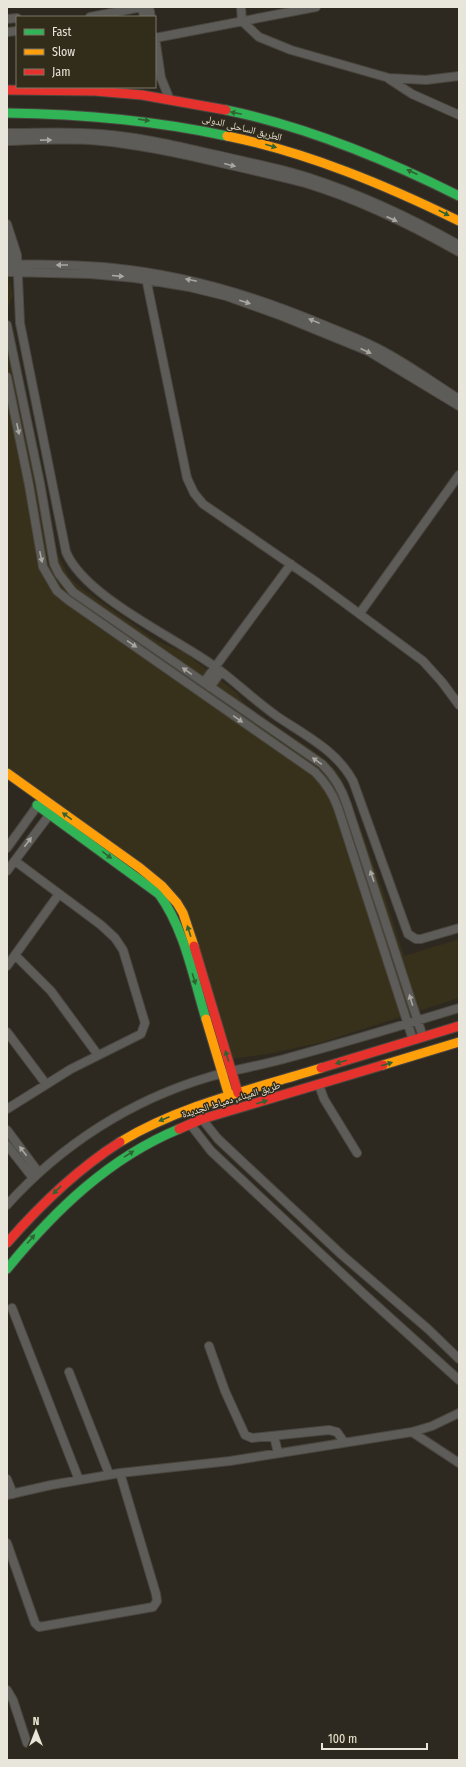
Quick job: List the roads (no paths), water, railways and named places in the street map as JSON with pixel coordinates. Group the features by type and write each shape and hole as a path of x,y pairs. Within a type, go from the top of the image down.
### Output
{"main road":[{"name":"الطريق الساحلى الدولى","path":"7,90 69,88 170,101 254,117 308,132 360,150 404,169 459,196"},
{"name":"الطريق الساحلى الدولى","path":"7,113 93,114 198,128 251,140 354,172 459,221"},
{"path":"7,773 159,894 170,909 179,928 229,1096"},
{"path":"7,783 50,814 87,836 162,886 177,903 192,939 238,1093"},
{"name":"طريق الميناء, دمياط الجديدة","path":"7,1243 49,1197 72,1176 100,1154 131,1135 163,1119 238,1093 459,1026"},
{"name":"طريق الميناء, دمياط الجديدة","path":"7,1269 53,1214 96,1177 137,1149 202,1119 459,1042"}],"street":[{"path":"95,16 142,7"},
{"path":"241,7 242,21 259,37 291,50 389,78 426,80 459,76"},
{"path":"156,37 316,7"},
{"path":"156,44 161,78 165,93 170,101"},
{"path":"389,78 412,94 459,115"},
{"path":"137,96 142,88"},
{"path":"7,133 69,132 128,137 185,147 262,165 307,177 358,196 425,227 459,245"},
{"path":"7,141 69,140 128,144 196,157 280,176 356,202 459,252"},
{"path":"7,224 17,255 20,323 65,547 70,561 82,576 130,612 218,669 256,701 332,754 344,766 353,782 408,934 420,939 459,928"},
{"path":"7,245 17,268"},
{"path":"7,264 17,268 146,279 189,287 232,298 339,339 381,358 459,406"},
{"path":"7,272 17,268 90,266 142,272 214,286 291,312 376,348 459,399"},
{"path":"142,272 146,279 190,486 203,504 360,613 423,662 442,682 459,705"},
{"path":"7,326 39,476 51,552 59,574 73,592 322,764 338,782 376,889 423,1037"},
{"path":"7,377 33,505 40,554 43,567 49,580 57,591 68,600 323,779 336,803 413,1040"},
{"path":"360,613 459,475"},
{"path":"207,685 291,564"},
{"path":"7,848 38,805"},
{"path":"7,871 50,814"},
{"path":"7,1109 46,1084 98,1055 141,1034 145,1024 123,950 119,943 107,930 14,861"},
{"path":"7,966 59,894"},
{"path":"15,954 55,995 98,1055"},
{"path":"7,1205 36,1175 84,1136 129,1110 177,1088 222,1073 290,1058 459,1008"},
{"path":"7,1032 46,1084"},
{"path":"319,1085 324,1099 357,1153"},
{"path":"202,1119 218,1139 342,1255 428,1329 459,1359"},
{"path":"190,1124 206,1145 222,1161 366,1296 459,1380"},
{"path":"7,1130 36,1175"},
{"path":"7,1145 36,1175"},
{"path":"12,1308 79,1480"},
{"path":"209,1346 225,1391 244,1433 250,1438 329,1430 337,1432 344,1442"},
{"path":"69,1372 109,1474"},
{"path":"7,1479 10,1494 109,1474 230,1461 412,1432 432,1426 459,1413"},
{"path":"412,1432 459,1463"},
{"path":"274,1436 278,1453"},
{"path":"7,1543 35,1624 39,1627 153,1607 157,1601 156,1594 120,1473"},
{"path":"7,1690 13,1700 27,1743"}]}
